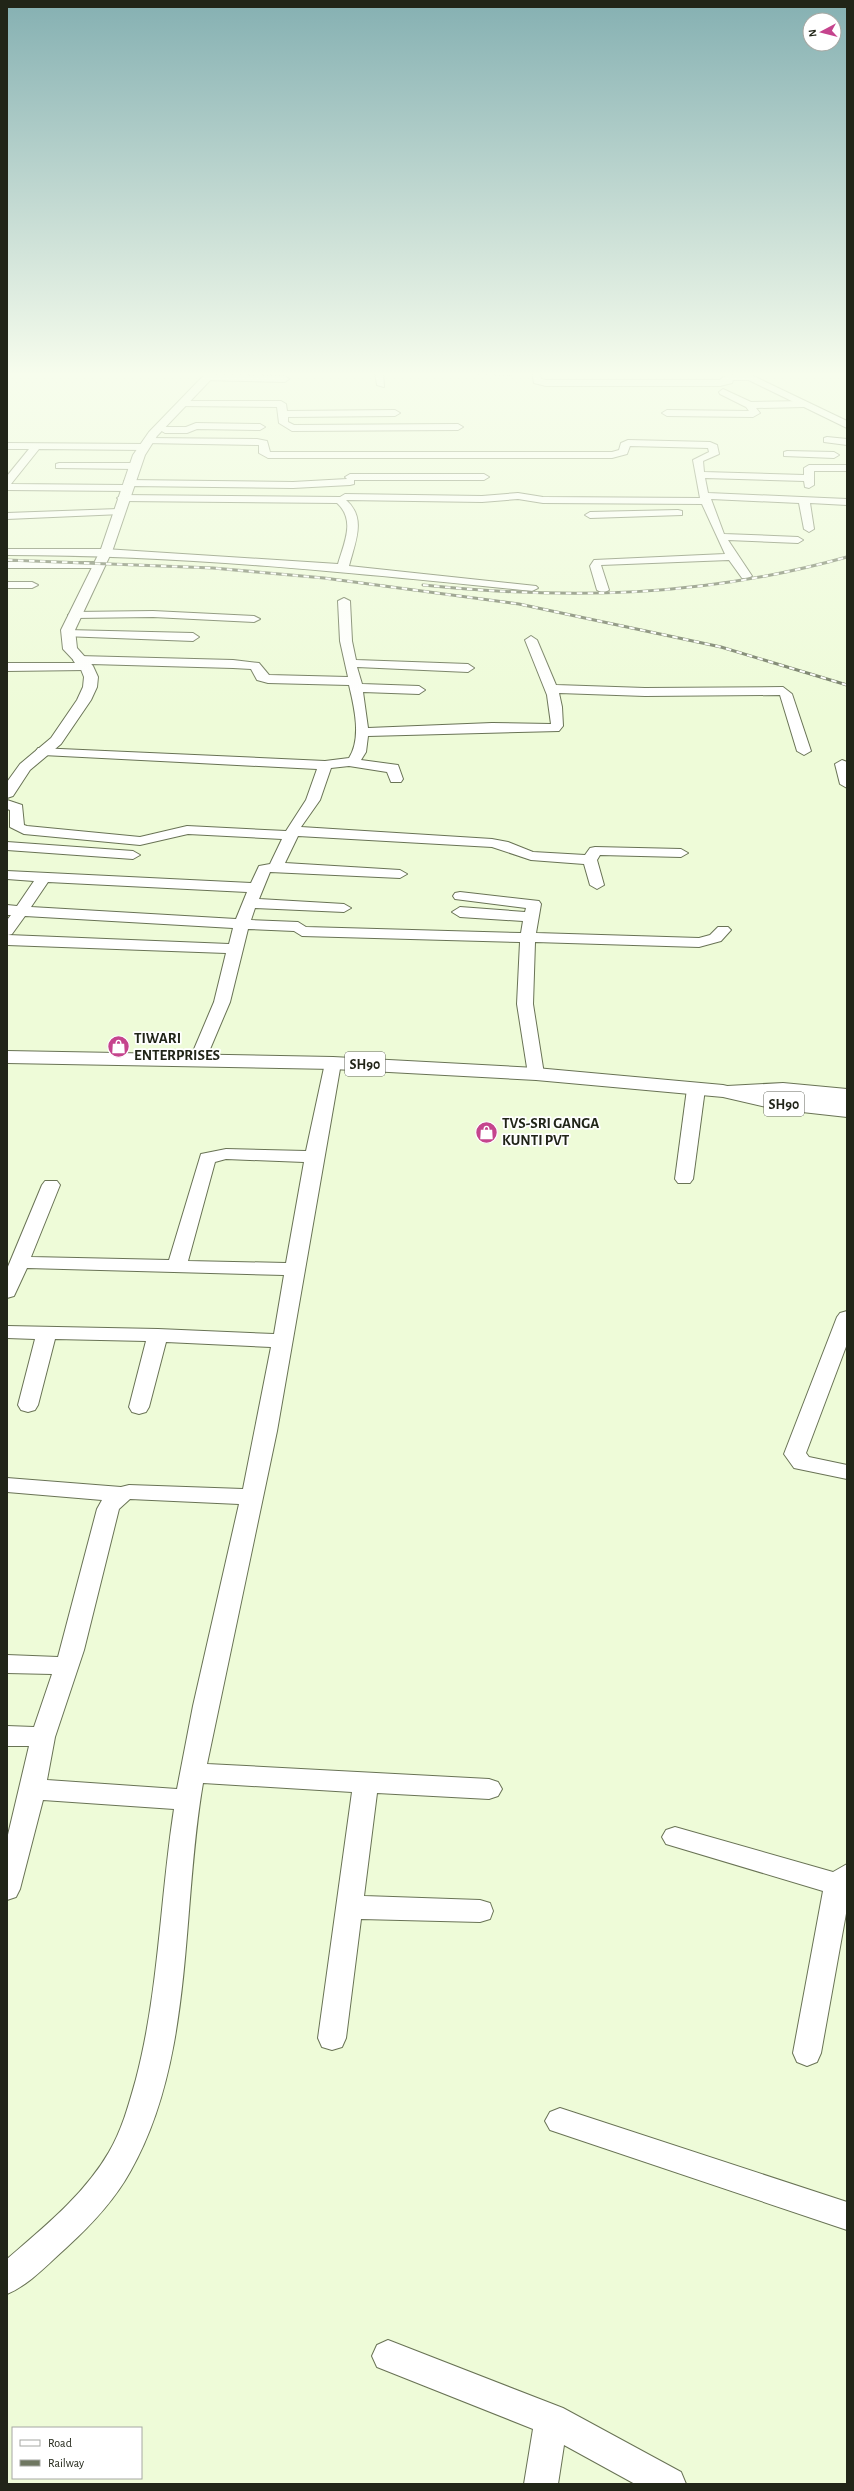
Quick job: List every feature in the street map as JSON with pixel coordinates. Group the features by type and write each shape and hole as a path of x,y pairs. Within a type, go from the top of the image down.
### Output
{"main road":[{"path":"7,793 25,767 56,741 86,698 91,677 70,649 67,634 74,615 102,558 126,490"},
{"name":"SH90","path":"7,1057 333,1062 536,1074 723,1092 775,1103 847,1111"},
{"path":"723,1092 847,1102"}],"street":[{"path":"17,487 126,490 208,487"},
{"path":"343,567 354,522 353,516 345,500 348,487"},
{"path":"445,487 540,489"},
{"path":"703,487 711,514 721,537 746,576"},
{"path":"808,487 807,501 809,529"},
{"path":"126,490 221,498 345,500 482,499 518,496 538,499 762,499 847,502"},
{"path":"215,508 221,498"},
{"path":"762,499 765,510"},
{"path":"7,516 118,512"},
{"path":"590,515 711,514"},
{"path":"721,537 798,540"},
{"path":"7,552 102,558 343,567 403,575 532,588"},
{"path":"603,590 595,566 598,562 733,557"},
{"path":"7,565 102,558"},
{"path":"7,585 32,585"},
{"path":"344,601 348,653 357,684 362,732 359,755 350,762"},
{"path":"74,615 153,614 254,619"},
{"path":"67,634 193,637"},
{"path":"362,732 492,727 554,728 557,726 558,717 551,689 531,640"},
{"path":"7,668 82,663 233,664 255,666 261,677 268,679 357,684 419,690"},
{"path":"352,663 468,668"},
{"path":"551,689 645,692 783,691 786,694 804,751"},
{"path":"43,751 325,764 350,762 368,766 394,768 396,779"},
{"path":"276,867 299,818 313,800 325,764"},
{"path":"842,764 847,784"},
{"path":"7,804 17,808 16,825 20,829 140,841 156,839 187,830 292,833 492,843 503,845 516,852 531,856 590,860"},
{"path":"121,880 140,841"},
{"path":"7,846 133,855"},
{"path":"597,885 590,860 593,852 680,853"},
{"path":"197,1061 224,995 242,922 264,869 276,867 400,874"},
{"path":"7,875 256,888"},
{"path":"7,931 13,911 44,876"},
{"path":"249,903 344,908"},
{"path":"460,904 534,904 527,938 525,1005 536,1074"},
{"path":"13,911 242,922 298,927 302,931 527,938 695,942 714,940 720,937 723,930"},
{"path":"7,940 235,949"},
{"path":"7,2279 75,2220 111,2178 129,2142 147,2096 161,2038 188,1800 252,1497 282,1341 313,1157 333,1062"},
{"path":"723,1092 772,1088 847,1094"},
{"path":"684,1179 696,1089"},
{"path":"177,1266 207,1158 226,1154 313,1157"},
{"path":"7,1292 51,1185"},
{"path":"19,1262 294,1269"},
{"path":"847,1317 795,1454 802,1463 847,1472"},
{"path":"7,1332 158,1335 282,1341"},
{"path":"28,1405 47,1332"},
{"path":"139,1407 158,1335"},
{"path":"7,1485 120,1494 145,1493 252,1497"},
{"path":"7,1889 33,1789 43,1737 67,1666 108,1509 113,1499 120,1494"},
{"path":"7,1664 67,1666"},
{"path":"7,1736 43,1737"},
{"path":"193,1773 489,1789"},
{"path":"332,2038 348,1907 366,1782"},
{"path":"33,1789 188,1800"},
{"path":"675,1836 842,1880 807,2053"},
{"path":"348,1907 480,1911"},
{"path":"560,2121 847,2216"},
{"path":"388,2356 551,2420 669,2484"},
{"path":"541,2484 551,2420"}],"railway":[{"path":"423,585 531,593 636,592 741,580 794,570 846,557"},
{"path":"7,560 213,568 324,578 519,604 721,647 847,685"}],"place":[{"name":"TIWARI ENTERPRISES","path":"118,1047"},
{"name":"TVS-SRI GANGA KUNTI PVT","path":"486,1132"}]}
